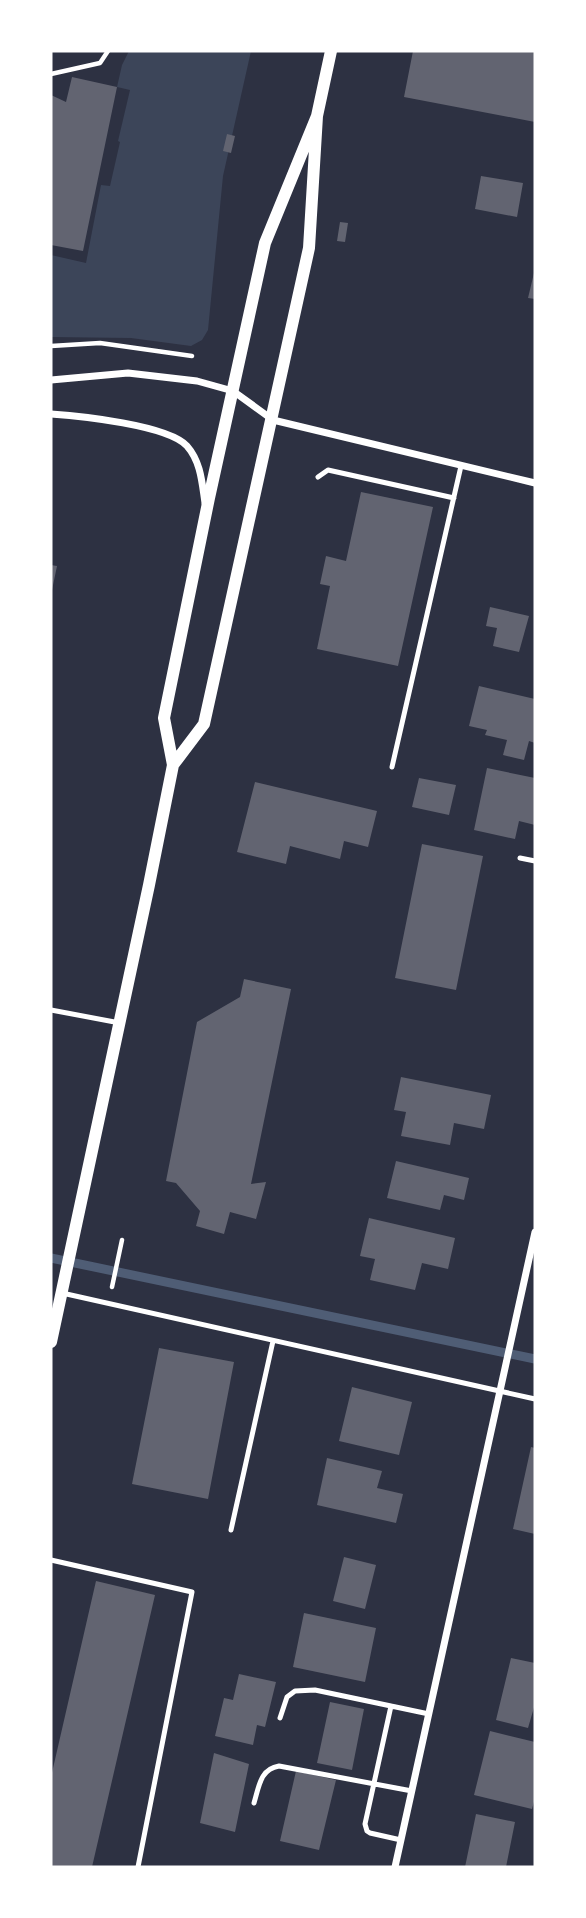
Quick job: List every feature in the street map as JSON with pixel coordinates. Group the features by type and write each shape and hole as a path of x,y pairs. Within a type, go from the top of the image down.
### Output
{"street":[{"path":"173,765 204,724 273,420 309,248 317,116 331,51"},
{"path":"51,1342 173,765 163,718 265,243 317,116"},
{"path":"51,380 128,373 197,381 233,391 273,420 535,483"},
{"path":"51,414 101,417 170,435 186,445 199,465 206,515"},
{"path":"395,1867 535,1232"}],"lane":[{"path":"392,766 461,466"},
{"path":"318,477 328,470 454,498"},
{"path":"520,858 535,861"},
{"path":"51,1010 120,1023"},
{"path":"62,1293 535,1399"},
{"path":"231,1530 273,1341"},
{"path":"51,1560 192,1592 138,1867"},
{"path":"280,1718 287,1697 301,1690 314,1690 429,1714"},
{"path":"391,1706 365,1824 367,1831 401,1840"},
{"path":"254,1802 264,1773 273,1766 286,1766 412,1791"}],"path":[{"path":"51,74 100,63 108,51"},
{"path":"51,346 100,343 192,356"},
{"path":"112,1288 122,1240"}],"shaded area":[{"path":"129,51 251,51 223,176 208,330 202,340 191,346 131,338 51,337 51,255 86,263 101,185 110,186 120,142 118,141 130,90 117,87 122,65"}],"building":[{"path":"413,51 535,51 535,122 404,97"},
{"path":"72,77 117,87 83,251 51,245 51,95 66,102"},
{"path":"227,134 235,136 231,153 223,151"},
{"path":"481,176 523,183 517,217 475,209"},
{"path":"340,222 348,223 345,242 337,241"},
{"path":"535,273 535,299 528,298"},
{"path":"361,492 433,507 398,666 317,649 330,586 320,584 326,556 346,561"},
{"path":"51,565 57,566 52,590 51,590"},
{"path":"490,607 529,616 519,652 493,646 497,628 486,626"},
{"path":"479,686 535,699 535,743 529,741 524,760 503,755 507,740 485,735 487,730 469,726"},
{"path":"487,768 535,778 535,825 519,821 515,839 474,830"},
{"path":"419,778 456,785 449,815 412,807"},
{"path":"255,782 377,811 368,847 344,841 340,859 290,846 286,864 237,852"},
{"path":"422,844 483,856 456,990 395,978"},
{"path":"244,979 291,989 251,1184 266,1182 256,1219 230,1212 224,1234 196,1226 200,1211 176,1183 166,1181 197,1022 240,997"},
{"path":"401,1077 491,1095 484,1129 454,1123 450,1145 401,1136 406,1112 394,1110"},
{"path":"396,1161 469,1178 464,1200 444,1195 440,1210 387,1198"},
{"path":"369,1218 455,1238 448,1269 422,1263 415,1290 370,1280 375,1259 360,1256"},
{"path":"159,1348 234,1362 208,1499 132,1484"},
{"path":"352,1387 412,1402 399,1455 339,1441"},
{"path":"531,1447 535,1448 535,1534 513,1529"},
{"path":"327,1458 382,1471 377,1488 403,1494 396,1523 317,1505"},
{"path":"344,1557 376,1565 365,1609 333,1601"},
{"path":"96,1581 155,1595 92,1867 51,1867 51,1777"},
{"path":"304,1613 376,1628 365,1682 293,1667"},
{"path":"511,1658 535,1663 535,1704 528,1728 496,1720"},
{"path":"239,1674 276,1682 265,1727 257,1725 253,1745 215,1736 224,1698 233,1700"},
{"path":"330,1702 364,1709 352,1770 317,1763"},
{"path":"490,1731 535,1742 535,1798 532,1809 474,1795"},
{"path":"214,1753 249,1764 235,1832 200,1823"},
{"path":"296,1771 336,1780 319,1850 280,1841"},
{"path":"476,1814 515,1822 506,1867 465,1867"}],"waterway":[{"path":"51,1258 535,1359"}]}
